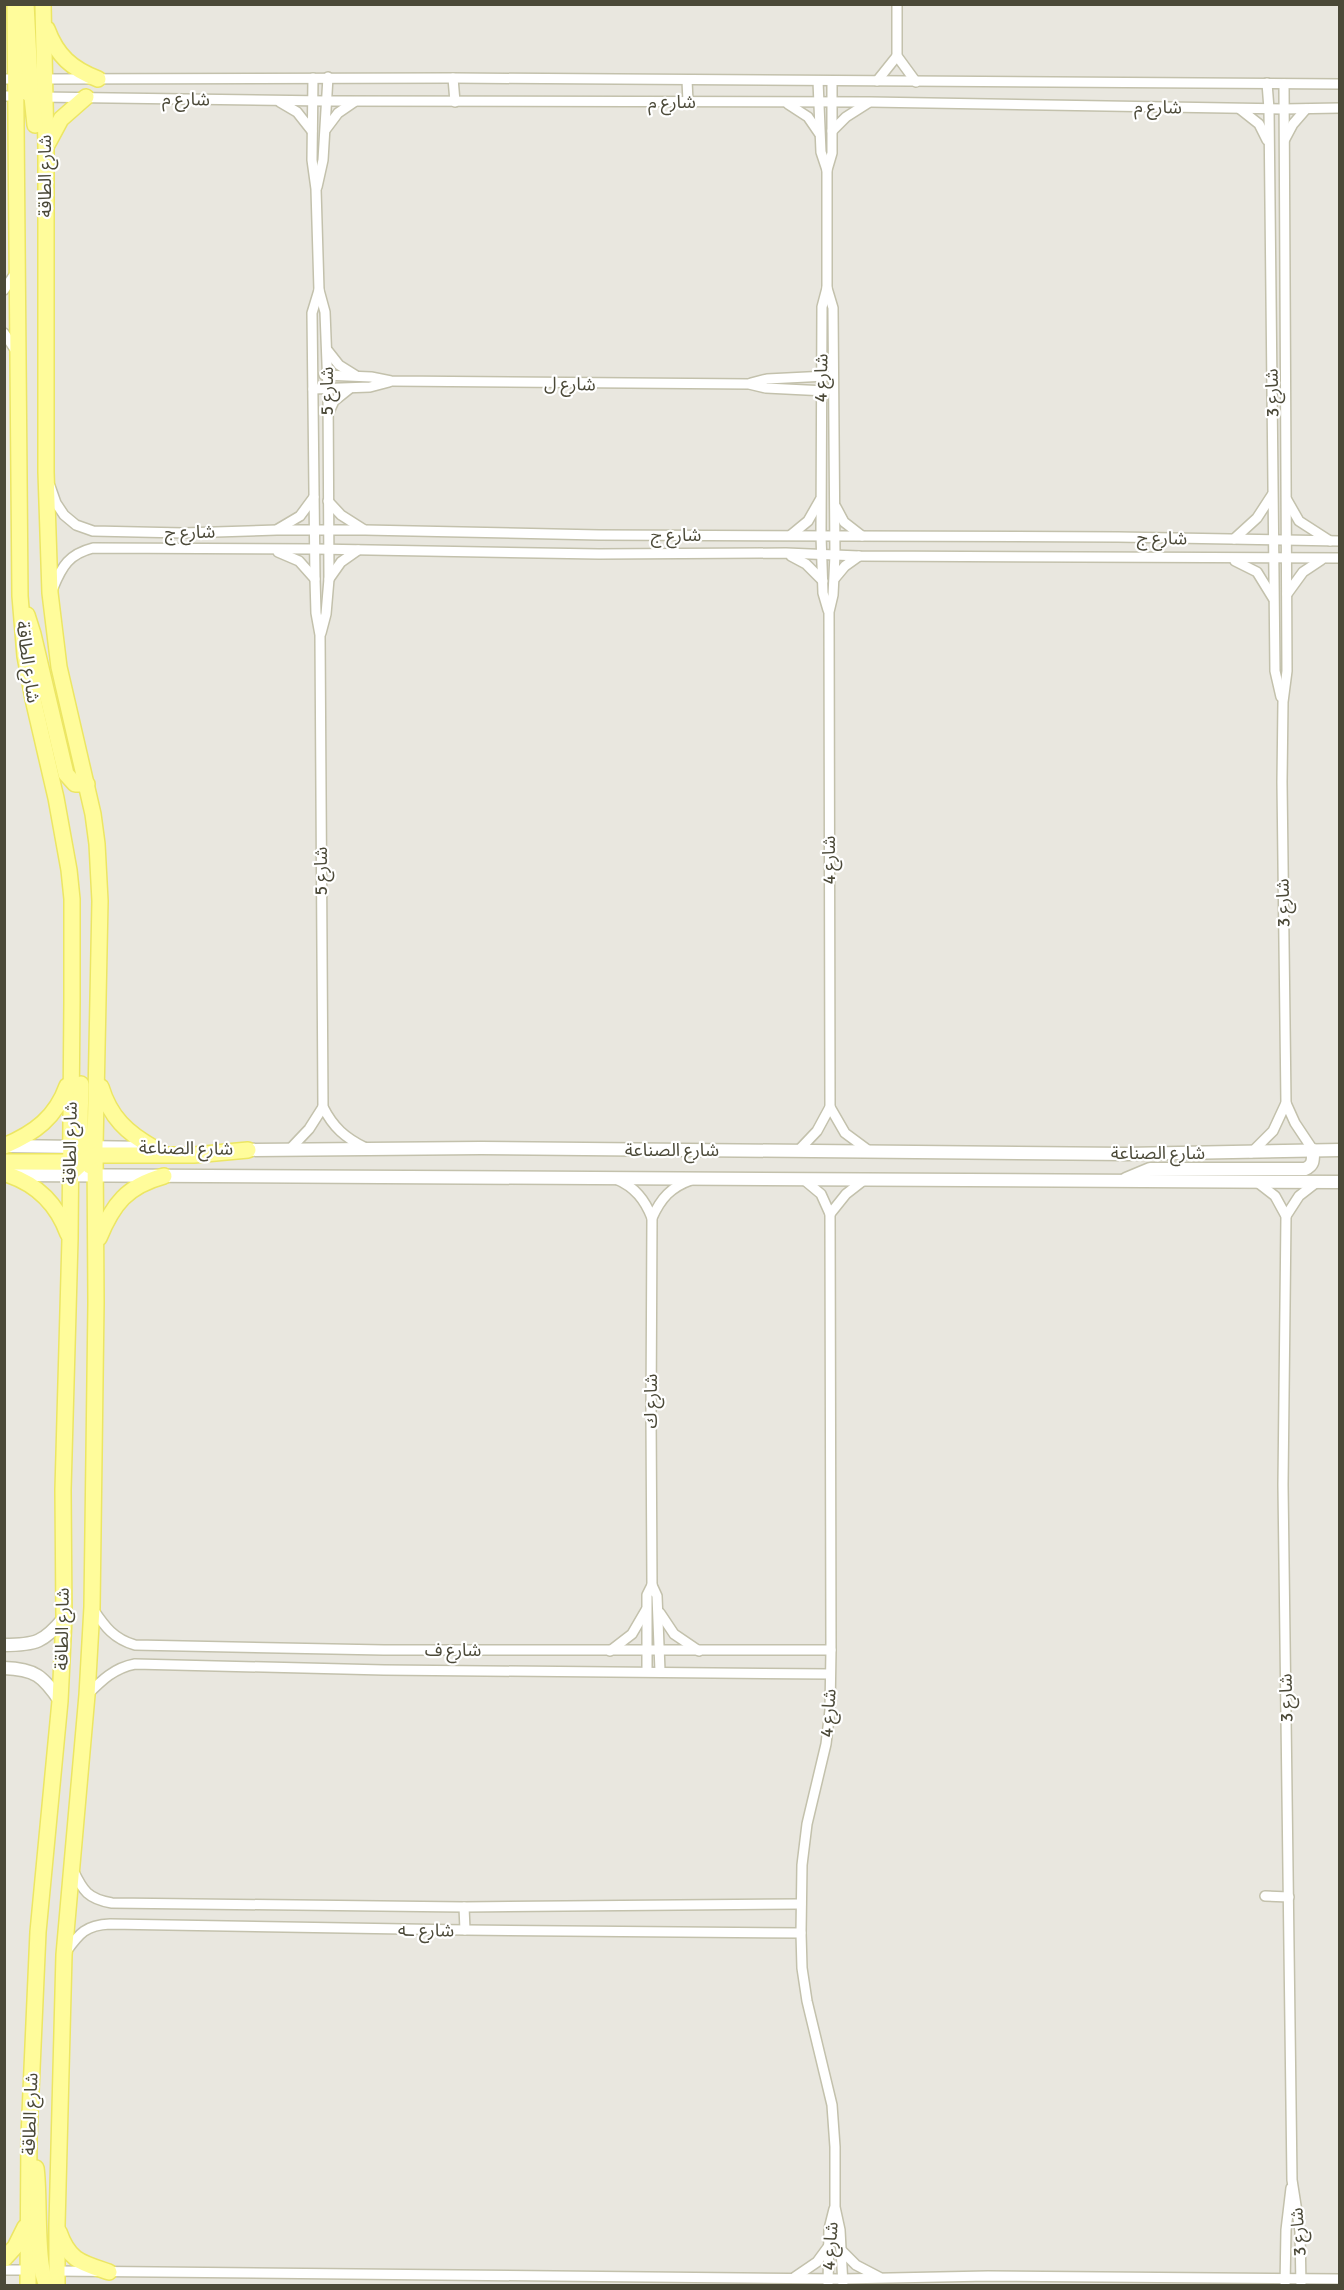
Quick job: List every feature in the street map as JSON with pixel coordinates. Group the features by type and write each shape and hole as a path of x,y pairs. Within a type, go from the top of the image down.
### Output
{"main road":[{"name":"شارع الطاقة","path":"15,4 24,79 38,97 46,148 44,260 46,472 50,593 59,667 87,784 97,844 100,901 97,1074 70,1239 63,1490 64,1618 60,1701 38,1932 29,2137 28,2218 34,2278"},
{"path":"26,4 24,79 38,97 35,109 37,197 44,260"},
{"name":"شارع الطاقة","path":"43,10 24,79 10,96 17,140 20,596 23,638 33,699 56,798 69,870 72,899 71,1071 96,1246 92,1607 73,1870 64,1955 57,2278"},
{"path":"43,10 52,43 60,56 83,74 98,79"},
{"path":"4,49 16,24"},
{"path":"46,148 61,119 86,97"},
{"path":"4,118 17,140"},
{"path":"20,596 33,634 66,774 75,784 87,784"},
{"path":"72,1001 81,1040 83,1160 90,1260 96,1303"},
{"path":"4,1146 36,1130 49,1119 59,1104 71,1071"},
{"path":"97,1074 106,1103 115,1118 126,1130 154,1148"},
{"path":"6,1170 83,1160 248,1150"},
{"path":"6,1170 49,1199 70,1239"},
{"path":"96,1246 113,1209 123,1197 149,1180 164,1176"},
{"path":"29,2137 39,2186 34,2278 48,2286"},
{"path":"4,2259 15,2247 28,2218"},
{"path":"57,2225 65,2248 72,2257 84,2264 109,2272"}],"street":[{"path":"897,4 897,56 916,82"},
{"path":"877,81 897,56"},
{"name":"شارع م","path":"24,79 328,77 1340,84"},
{"name":"شارع 5","path":"316,189 322,167 328,77"},
{"name":"شارع 5","path":"313,78 312,168 316,189 319,290 326,312 328,375 329,579 326,614 320,635"},
{"path":"453,78 455,102"},
{"path":"687,80 688,102"},
{"name":"شارع 4","path":"818,81 819,134 821,152 827,170"},
{"name":"شارع 4","path":"798,1150 818,1131 830,1107 829,612 835,578 835,536 832,308 827,288 827,170 832,153 832,81"},
{"name":"شارع 3","path":"1267,83 1275,671 1283,702"},
{"name":"شارع 3","path":"1284,84 1287,671 1283,702 1286,1103 1295,1123 1313,1150"},
{"name":"شارع م","path":"10,96 312,101 870,102 1240,109 1340,108"},
{"path":"276,100 297,112 312,131"},
{"path":"325,132 338,113 358,100"},
{"path":"783,102 800,111 819,134"},
{"path":"832,131 853,111 870,102"},
{"path":"1240,109 1259,124 1269,145"},
{"path":"1284,141 1293,124 1306,109"},
{"path":"4,290 10,285 18,267"},
{"name":"شارع 4","path":"827,288 822,307 820,376 821,555 823,593 829,612"},
{"name":"شارع 5","path":"319,290 312,312 315,579 316,613 320,635 323,1107"},
{"path":"4,333 19,356"},
{"path":"326,348 339,365 357,376"},
{"name":"شارع ل","path":"313,374 357,376 391,381 749,384 765,388 833,392"},
{"name":"شارع ل","path":"749,384 767,379 833,376"},
{"name":"شارع ل","path":"313,389 370,387 391,381"},
{"path":"327,420 334,401 350,388"},
{"name":"شارع ج","path":"46,472 56,502 64,514 76,525 93,531 183,533 365,530 599,535 1118,537 1335,541"},
{"path":"1234,539 1257,518 1273,493"},
{"path":"277,530 300,516 314,497"},
{"path":"790,535 808,521 821,498"},
{"path":"1286,498 1299,521 1335,541"},
{"path":"327,501 341,515 365,530"},
{"path":"834,502 844,522 864,537"},
{"path":"469,551 470,532"},
{"path":"183,533 184,549"},
{"path":"599,535 599,554"},
{"name":"شارع ج","path":"50,593 63,568 80,552 93,548 359,549 599,554 786,553 859,556 1340,558"},
{"path":"270,549 299,561 315,579"},
{"path":"329,579 341,562 359,549"},
{"path":"786,553 806,564 822,581"},
{"path":"835,578 845,566 859,556"},
{"path":"1227,558 1257,572 1274,599"},
{"path":"1286,596 1303,572 1312,564 1326,558"},
{"name":"شارع 3","path":"1251,1153 1272,1131 1286,1103"},
{"path":"291,1148 309,1130 323,1107"},
{"path":"323,1107 340,1132 366,1149"},
{"name":"شارع 4","path":"830,1107 845,1133 868,1150"},
{"name":"شارع الصناعة","path":"4,1146 164,1176 1340,1182"},
{"name":"شارع الصناعة","path":"83,1160 154,1148 868,1150 1126,1154 1340,1150"},
{"path":"1122,1181 1150,1168 1305,1169 1313,1162 1313,1150"},
{"path":"610,1177 625,1183 637,1192 652,1218"},
{"path":"802,1179 821,1194 830,1214 846,1194 864,1180"},
{"path":"652,1218 658,1204 667,1193 679,1184 693,1180"},
{"path":"1257,1182 1275,1196 1286,1216 1299,1196 1317,1182"},
{"name":"شارع 4","path":"830,1214 830,1710 807,1824 802,1864 801,1933 802,1968 807,2001 832,2105 835,2207 840,2230 843,2282"},
{"name":"شارع 3","path":"1286,1216 1283,1485 1292,2180 1300,2239 1301,2282"},
{"name":"شارع ك","path":"652,1218 652,1585 657,1596 660,1671"},
{"name":"شارع ك","path":"647,1671 647,1595 652,1585"},
{"name":"شارع ف","path":"92,1607 111,1634 135,1646 701,1652 831,1650"},
{"path":"609,1651 632,1634 647,1608"},
{"path":"657,1608 664,1622 674,1634 701,1652"},
{"path":"4,1645 36,1644 64,1618"},
{"path":"384,1650 384,1670"},
{"name":"شارع ف","path":"87,1695 110,1673 122,1666 135,1664 384,1670 830,1674"},
{"path":"4,1668 32,1672 42,1678 60,1701"},
{"name":"شارع ـه","path":"73,1870 87,1894 98,1901 112,1903 464,1907 801,1904"},
{"path":"1265,1896 1289,1897"},
{"path":"464,1907 465,1930"},
{"name":"شارع ـه","path":"64,1955 83,1931 102,1924 801,1933"},
{"name":"شارع 3","path":"1285,2282 1286,2230 1292,2180"},
{"name":"شارع 4","path":"828,2282 829,2229 835,2207"},
{"path":"794,2278 810,2268 828,2247"},
{"path":"841,2250 865,2270 884,2278"},
{"path":"4,2270 34,2278 57,2278 109,2272 794,2278 828,2282 884,2278 988,2276 1285,2282 1340,2279"},
{"path":"422,2275 422,2286"},
{"path":"438,2275 438,2286"}],"shaded area":[{"path":"5,5 1339,5 1339,2285 5,2286"}]}
